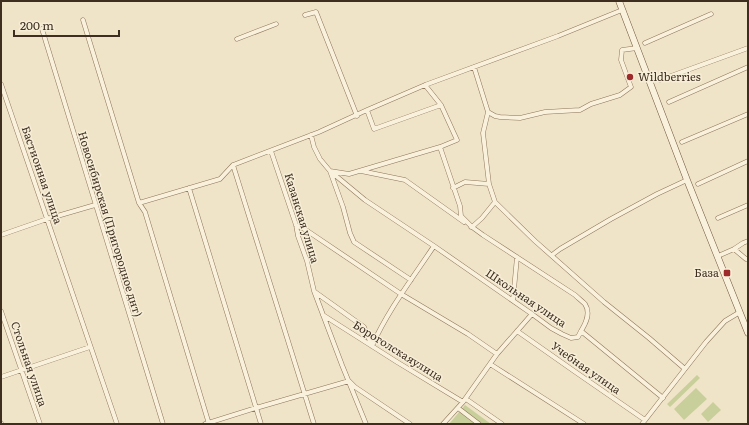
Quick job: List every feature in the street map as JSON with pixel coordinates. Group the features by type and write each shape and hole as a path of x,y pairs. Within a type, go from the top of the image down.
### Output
{"main road":[{"path":"618,1 687,180 748,332"}],"street":[{"path":"139,203 220,179 233,165 357,116 367,110 425,85 558,36 622,10"},
{"path":"305,15 316,12 357,116"},
{"path":"645,43 711,14"},
{"path":"82,20 139,203 145,212 208,424 256,408 349,381 355,387 410,424"},
{"path":"237,39 276,24"},
{"name":"Новосибирская (Пригородное днт)","path":"42,29 162,424"},
{"path":"488,112 500,118 520,118 544,112 580,110 591,104 620,95 631,87 621,60 622,50 637,48"},
{"path":"660,80 748,48"},
{"path":"474,67 488,112 483,133 489,184 495,202 535,241 604,302 685,369"},
{"path":"669,102 748,67"},
{"name":"Бастионная улица","path":"1,84 117,424"},
{"path":"330,170 349,174 440,147 456,140 441,105 425,85"},
{"path":"367,110 374,129 441,105"},
{"path":"682,142 748,114"},
{"path":"311,135 314,147 320,159 330,170 354,242 411,280"},
{"path":"440,147 460,206 461,216 472,227"},
{"name":"Казанская улица","path":"272,150 307,261 314,291 366,424"},
{"path":"698,184 748,161"},
{"path":"233,165 314,424"},
{"name":"Школьная улица","path":"330,170 365,200 513,300 551,328 572,338 578,337 581,331"},
{"path":"361,171 406,180 472,227 575,295 586,304 588,319 581,331 663,398"},
{"path":"552,255 657,194 687,180"},
{"path":"453,188 465,182 489,184"},
{"path":"189,188 261,424"},
{"path":"472,227 482,218 495,202"},
{"path":"1,235 47,219 95,205"},
{"path":"718,218 748,205"},
{"path":"296,225 306,230 401,294 468,334 497,354"},
{"path":"718,256 748,241"},
{"path":"372,346 380,327 434,246"},
{"path":"734,249 748,259"},
{"path":"513,300 517,257"},
{"path":"314,291 364,327 372,346"},
{"name":"Стольная улица","path":"1,311 40,424"},
{"path":"642,424 706,342 725,321 740,312"},
{"path":"443,424 458,408 497,354 532,314"},
{"name":"Бороголскаяулица","path":"323,315 502,424"},
{"name":"Учебная улица","path":"517,331 645,420"},
{"path":"1,377 90,347"},
{"path":"490,364 584,424"},
{"path":"458,408 479,424"}],"green space":[{"path":"697,375 700,378 670,407 667,404"},
{"path":"696,388 707,399 684,420 674,409"},
{"path":"713,402 721,410 708,422 701,414"},
{"path":"465,405 491,424 449,424"}],"place":[{"name":"Wildberries","path":"630,77"},
{"name":"База","path":"727,273"}]}
